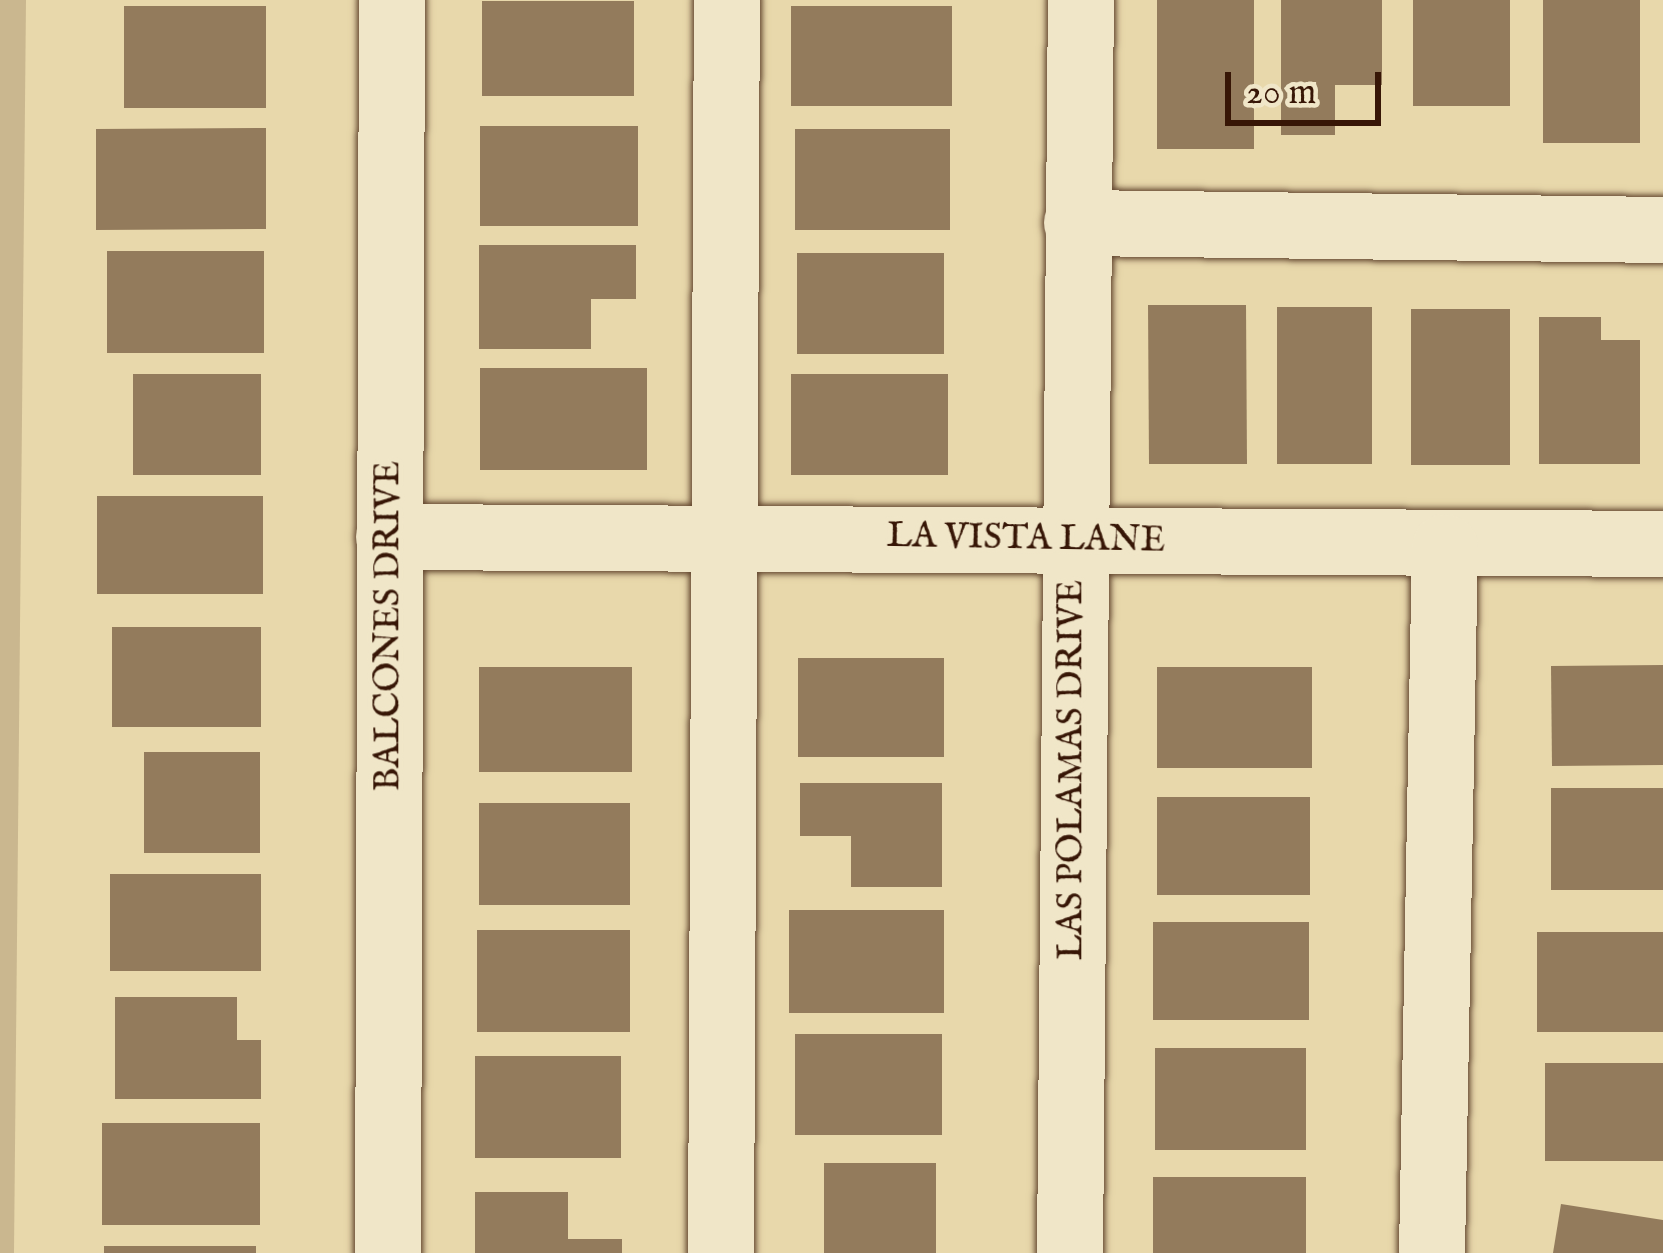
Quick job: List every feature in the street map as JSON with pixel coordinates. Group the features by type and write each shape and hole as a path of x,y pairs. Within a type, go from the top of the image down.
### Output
{"street":[{"name":"BALCONES DRIVE","path":"388,1253 392,0"},
{"path":"721,1253 727,0"},
{"name":"LAS POLAMAS DRIVE","path":"1070,1253 1072,538 1081,0"},
{"path":"1077,223 1663,230"},
{"name":"LA VISTA LANE","path":"389,538 1072,538 1445,547 1663,544"},
{"path":"1432,1253 1445,547"}],"shaded area":[{"path":"0,0 26,0 14,1253 0,1253"}],"building":[{"path":"1157,0 1254,0 1254,149 1157,149"},
{"path":"1281,0 1382,0 1382,85 1335,85 1335,135 1281,135"},
{"path":"1413,0 1510,0 1510,106 1413,106"},
{"path":"1543,0 1640,0 1640,143 1543,143"},
{"path":"482,1 634,1 634,96 482,96"},
{"path":"124,6 266,6 266,108 124,108"},
{"path":"791,6 952,6 952,106 791,106"},
{"path":"480,126 638,126 638,226 480,226"},
{"path":"266,128 266,229 96,230 96,129"},
{"path":"795,129 950,129 950,230 795,230"},
{"path":"479,245 636,245 636,299 591,299 591,349 479,349"},
{"path":"107,251 264,251 264,353 107,353"},
{"path":"797,253 944,253 944,354 797,354"},
{"path":"1148,305 1246,305 1247,464 1149,464"},
{"path":"1277,307 1372,307 1372,464 1277,464"},
{"path":"1411,309 1510,309 1510,465 1411,465"},
{"path":"1539,317 1601,317 1601,340 1640,340 1640,464 1539,464"},
{"path":"480,368 647,368 647,470 480,470"},
{"path":"133,374 261,374 261,475 133,475"},
{"path":"791,374 948,374 948,475 791,475"},
{"path":"97,496 263,496 263,594 97,594"},
{"path":"112,627 261,627 261,727 112,727"},
{"path":"798,658 944,658 944,757 798,757"},
{"path":"1663,665 1663,765 1552,766 1551,666"},
{"path":"479,667 632,667 632,772 479,772"},
{"path":"1157,667 1312,667 1312,768 1157,768"},
{"path":"144,752 260,752 260,853 144,853"},
{"path":"800,783 942,783 942,887 851,887 851,836 800,836"},
{"path":"1551,788 1663,788 1663,890 1551,890"},
{"path":"1157,797 1310,797 1310,895 1157,895"},
{"path":"479,803 630,803 630,905 479,905"},
{"path":"110,874 261,874 261,971 110,971"},
{"path":"789,910 944,910 944,1013 789,1013"},
{"path":"1153,922 1309,922 1309,1020 1153,1020"},
{"path":"477,930 630,930 630,1032 477,1032"},
{"path":"1537,932 1663,932 1663,1032 1537,1032"},
{"path":"115,997 237,997 237,1040 261,1040 261,1099 115,1099"},
{"path":"795,1034 942,1034 942,1135 795,1135"},
{"path":"1155,1048 1306,1048 1306,1150 1155,1150"},
{"path":"475,1056 621,1056 621,1158 475,1158"},
{"path":"1545,1063 1663,1063 1663,1161 1545,1161"},
{"path":"102,1123 260,1123 260,1225 102,1225"},
{"path":"824,1163 936,1163 936,1253 824,1253"},
{"path":"1153,1177 1306,1177 1306,1253 1153,1253"},
{"path":"475,1192 568,1192 568,1239 622,1239 622,1253 475,1253"},
{"path":"1561,1204 1663,1220 1663,1253 1553,1253"},
{"path":"104,1246 256,1246 256,1253 104,1253"}]}
